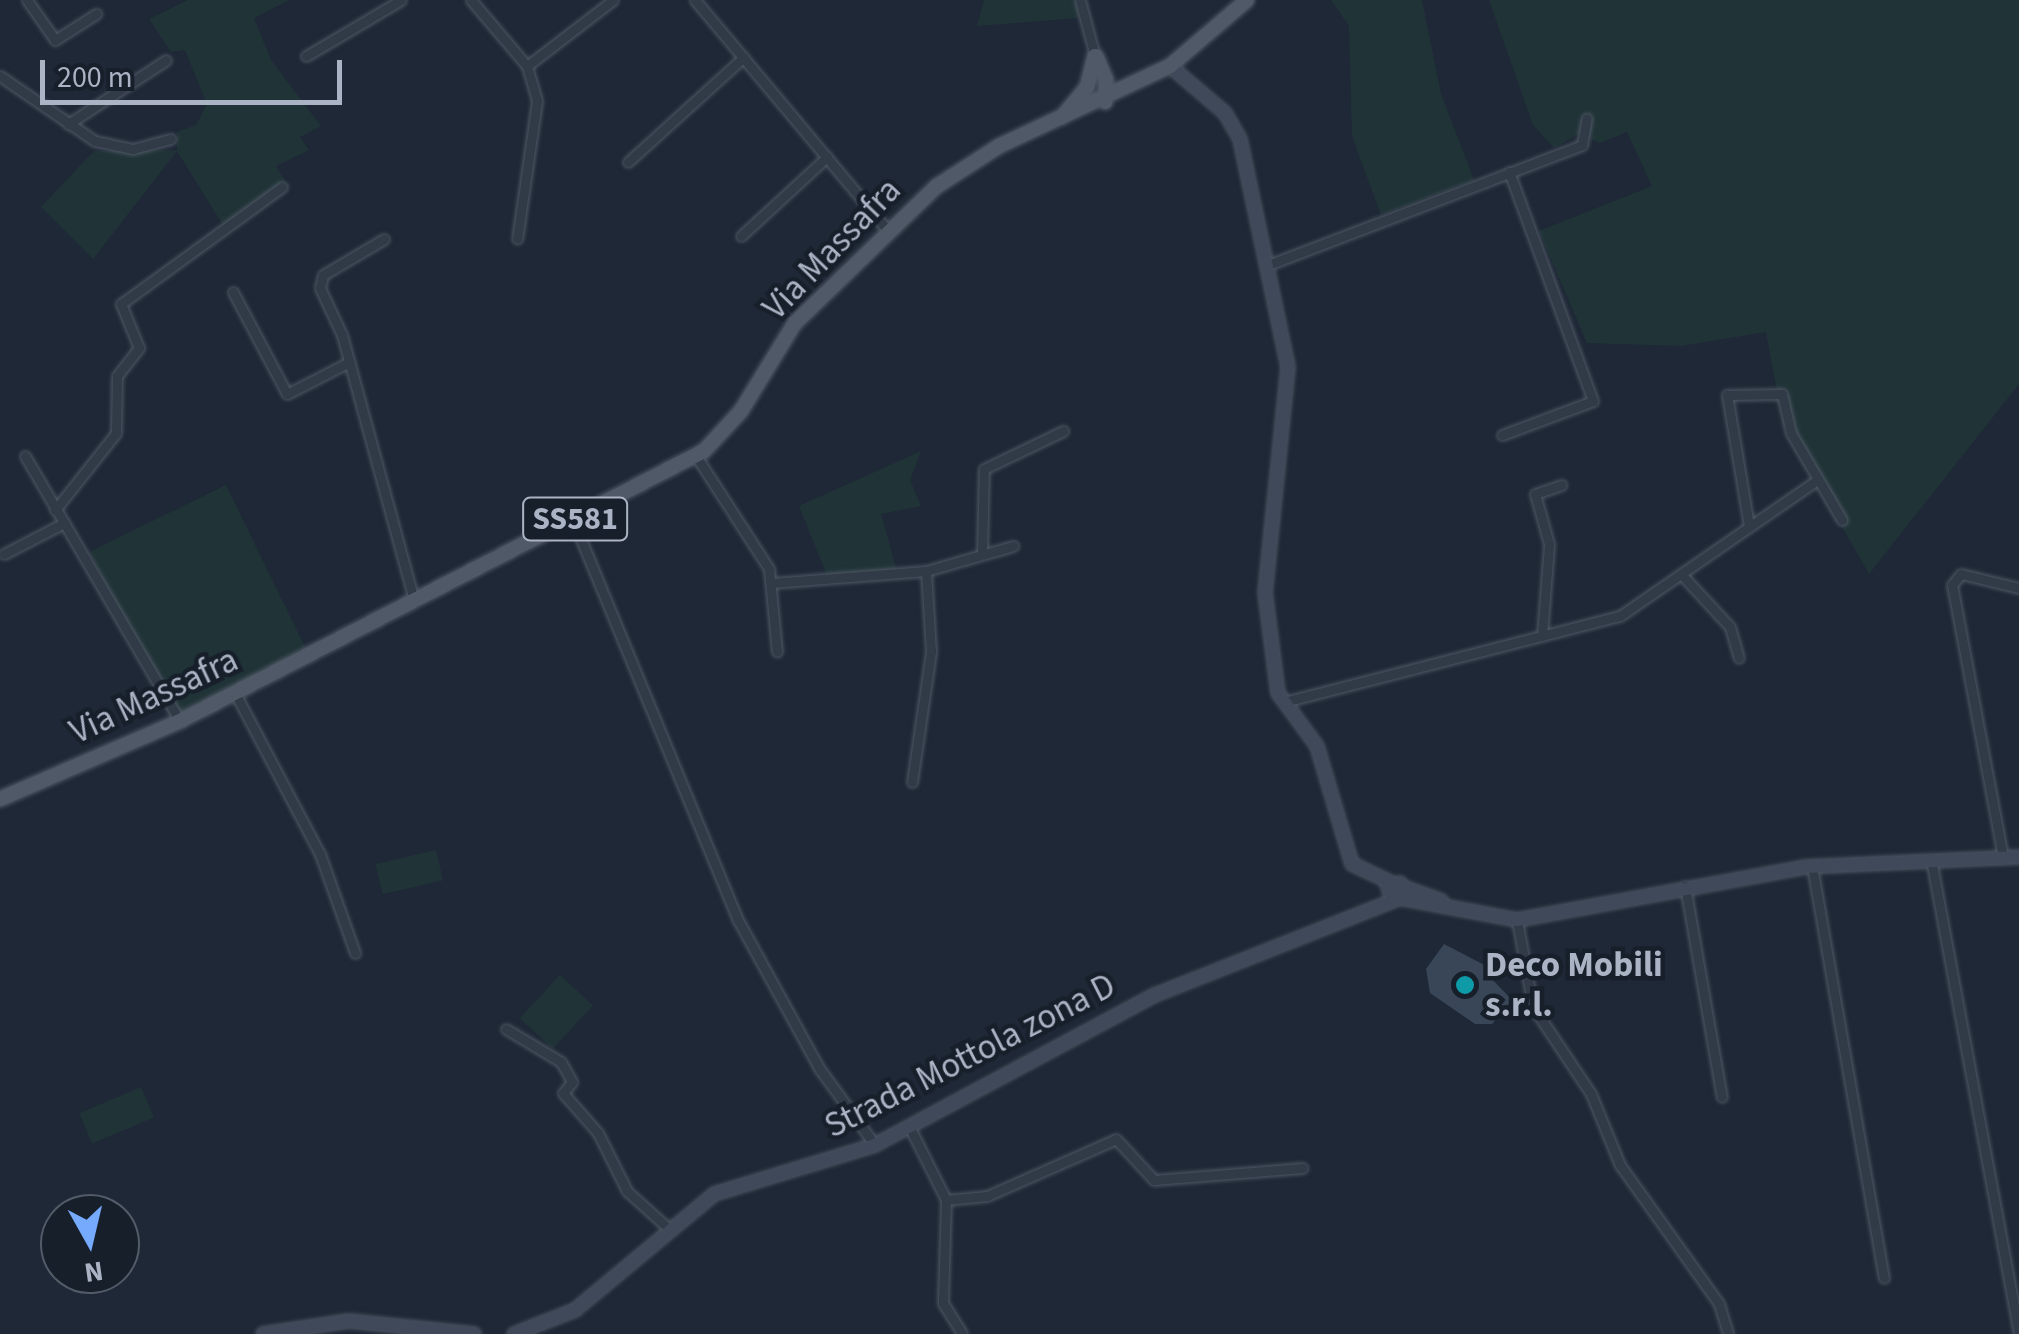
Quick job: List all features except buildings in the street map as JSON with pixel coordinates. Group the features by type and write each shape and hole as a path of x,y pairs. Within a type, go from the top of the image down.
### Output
{"main road":[{"name":"Via Massafra","path":"0,799 180,721 696,456 726,430 795,323 887,230 983,156 1105,102 1170,66 1247,0"},
{"path":"1095,65 1141,83"},
{"path":"1095,65 1094,96 1105,102"},
{"path":"1058,121 1095,65"},
{"path":"1170,66 1225,113 1240,138 1288,367 1265,592 1269,660 1284,702 1317,746 1352,864 1392,890 1517,920 1686,886 1812,866 2019,857"},
{"name":"Strada Mottola zona D","path":"514,1334 576,1310 714,1194 874,1146 1155,994 1367,910 1392,890"},
{"path":"264,1334 385,1328 474,1334"}],"street":[{"path":"27,0 55,40 96,14"},
{"path":"306,56 401,0"},
{"path":"471,0 527,66 538,101 517,238"},
{"path":"527,66 613,0"},
{"path":"695,0 887,230"},
{"path":"1080,0 1095,65"},
{"path":"628,162 744,57"},
{"path":"68,124 166,60"},
{"path":"0,76 68,124 114,147 171,139"},
{"path":"1268,265 1582,144 1587,118"},
{"path":"741,236 827,157"},
{"path":"1502,436 1593,401 1509,172"},
{"path":"55,510 116,433 118,376 139,348 120,304 282,188"},
{"path":"384,239 323,275 320,288 349,362 414,600"},
{"path":"234,292 287,394 349,362"},
{"path":"1749,526 1727,395 1782,394 1790,433 1842,520"},
{"path":"982,554 984,468 1063,431"},
{"path":"25,456 180,721"},
{"path":"696,456 772,583 777,652"},
{"path":"1284,702 1620,616 1816,480"},
{"path":"1542,636 1549,544 1535,494 1561,485"},
{"path":"573,520 738,920 819,1068 874,1146"},
{"path":"4,554 64,523"},
{"path":"772,583 926,572 1013,546"},
{"path":"912,782 931,651 926,572"},
{"path":"1681,574 1730,627 1739,658"},
{"path":"2003,857 1952,585 1960,574 2019,588"},
{"path":"235,693 320,854 356,953"},
{"path":"1932,859 2019,1334"},
{"path":"1812,866 1884,1278"},
{"path":"1686,886 1722,1097"},
{"path":"1517,920 1534,1007 1592,1094 1620,1165 1719,1304 1728,1334"},
{"path":"506,1029 562,1062 572,1082 564,1093 598,1133 627,1190 670,1229"},
{"path":"910,1128 946,1200 943,1304 962,1334"},
{"path":"946,1200 987,1196 1116,1139 1154,1180 1303,1168"}],"green space":[{"path":"188,0 289,0 254,18 271,60 321,126 300,137 309,150 276,166 288,186 223,225 177,151 93,259 41,207 94,151 177,150 177,132 196,125 207,104 185,50 171,52 149,19"},
{"path":"984,0 1080,0 1078,18 977,26"},
{"path":"1331,0 1422,0 1441,94 1474,180 1381,215 1352,136 1349,26"},
{"path":"1489,0 2019,0 2019,384 1869,574 1783,424 1766,332 1681,346 1587,343 1539,231 1652,186 1627,132 1600,143 1579,134 1554,148 1533,125"},
{"path":"921,451 910,480 921,506 881,514 897,571 830,583 799,506"},
{"path":"226,485 308,653 171,720 89,552"},
{"path":"436,850 443,880 383,894 376,864"},
{"path":"560,975 593,1006 553,1049 520,1018"},
{"path":"141,1087 154,1117 92,1144 79,1113"}],"place":[{"name":"Deco Mobili s.r.l.","path":"1465,985"}]}
